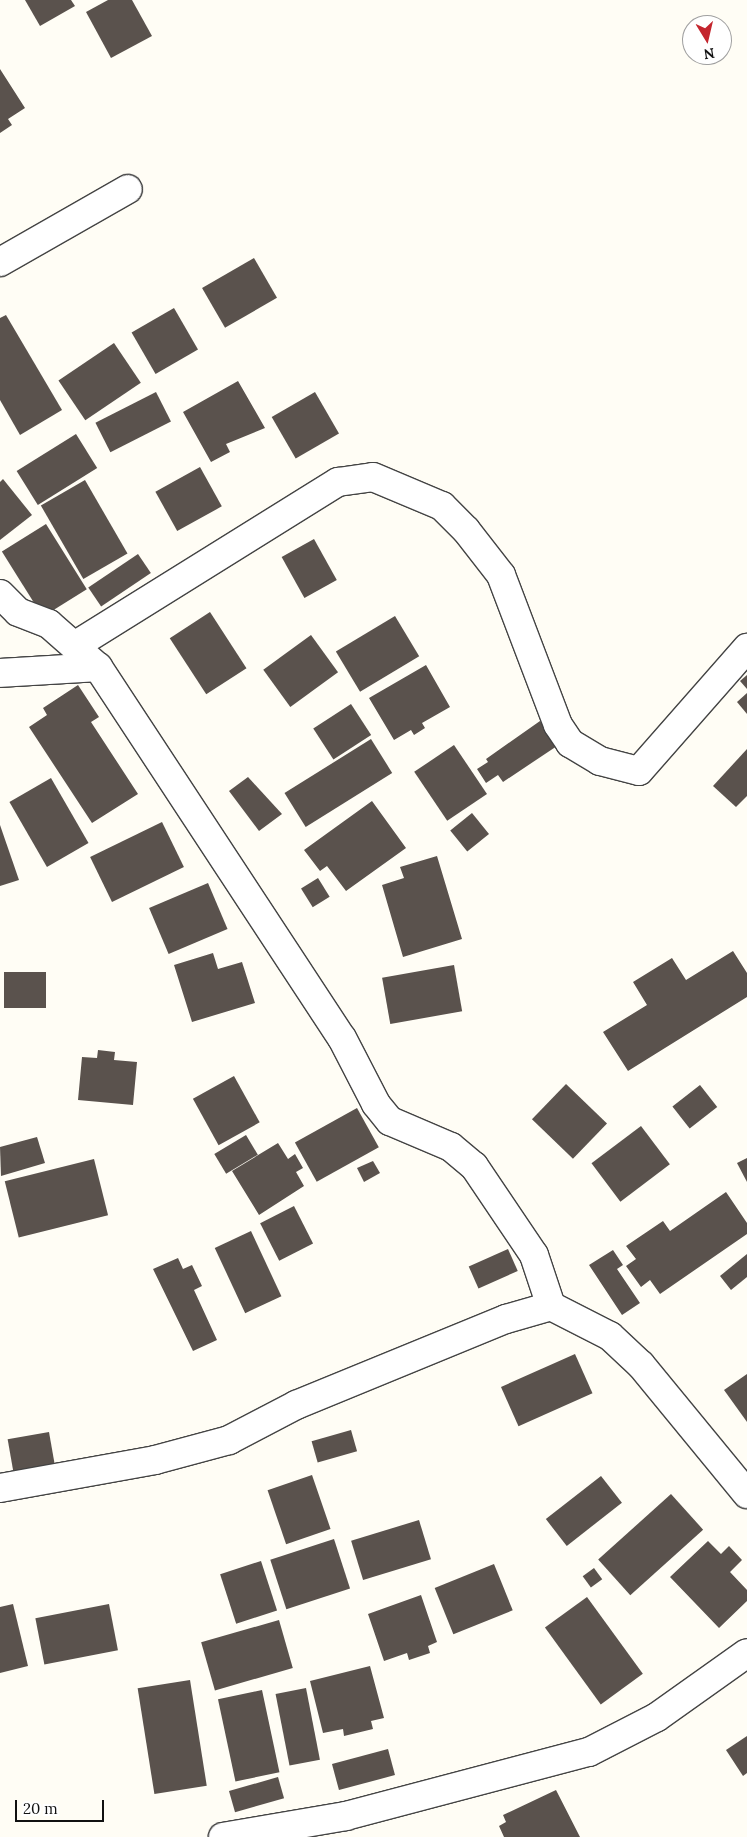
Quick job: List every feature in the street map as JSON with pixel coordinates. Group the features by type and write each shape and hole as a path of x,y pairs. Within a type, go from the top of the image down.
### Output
{"street":[{"path":"0,262 128,190"},
{"path":"76,645 338,482 373,477 442,506 466,530 501,575 558,725 570,743 600,761 639,771 747,648"},
{"path":"0,594 18,612 49,624 76,645 98,666 342,1038 376,1104 390,1120 451,1147 474,1166 534,1255 551,1306"},
{"path":"0,673 98,666"},
{"path":"0,1488 155,1460 229,1440 296,1405 506,1319 551,1306 610,1336 641,1365 747,1494"},
{"path":"223,1837 346,1816 589,1752 657,1717 747,1653"}],"building":[{"path":"25,0 71,0 75,6 40,26"},
{"path":"108,0 132,0 152,36 111,58 86,12"},
{"path":"0,69 25,108 8,119 12,125 0,133"},
{"path":"254,258 277,298 225,328 202,288"},
{"path":"174,308 198,350 156,374 132,332"},
{"path":"6,315 62,410 20,435 0,400 0,318"},
{"path":"114,343 141,383 85,420 58,380"},
{"path":"238,381 265,428 226,444 230,452 211,462 183,412"},
{"path":"156,392 171,421 110,452 95,423"},
{"path":"315,392 339,434 296,459 272,417"},
{"path":"76,434 97,468 38,505 17,471"},
{"path":"200,467 222,506 177,531 155,492"},
{"path":"3,479 32,515 0,540 0,482"},
{"path":"85,480 128,554 83,579 41,506"},
{"path":"46,524 87,589 43,617 2,552"},
{"path":"314,539 337,580 304,598 282,557"},
{"path":"138,554 151,573 101,607 88,588"},
{"path":"210,612 246,668 206,694 170,638"},
{"path":"395,616 419,656 360,692 336,652"},
{"path":"311,635 338,672 290,707 263,670"},
{"path":"426,665 450,707 422,723 425,728 414,735 411,730 394,740 369,698"},
{"path":"747,675 747,689 740,681"},
{"path":"78,685 99,717 91,722 138,794 92,823 29,727 47,715 43,708"},
{"path":"747,693 747,714 737,702"},
{"path":"351,704 371,735 333,760 313,729"},
{"path":"540,721 557,746 503,782 498,775 486,783 477,769 488,762 486,759"},
{"path":"371,739 392,773 306,827 284,793"},
{"path":"454,745 487,794 447,821 414,772"},
{"path":"747,749 747,796 736,807 713,786"},
{"path":"248,777 282,814 259,831 229,791"},
{"path":"51,778 88,843 47,867 9,802"},
{"path":"372,801 406,848 346,891 327,866 320,871 304,850"},
{"path":"472,813 489,834 467,852 450,831"},
{"path":"162,822 184,867 112,902 90,857"},
{"path":"0,825 19,880 0,886"},
{"path":"437,856 462,939 403,957 382,885 404,878 400,867"},
{"path":"318,878 330,897 313,907 301,889"},
{"path":"208,883 228,929 169,954 149,908"},
{"path":"733,951 747,973 747,997 628,1071 603,1032 647,1005 633,982 672,958 686,980"},
{"path":"213,953 218,969 242,962 255,1003 192,1022 174,965"},
{"path":"454,965 462,1011 390,1024 382,978"},
{"path":"4,972 46,972 46,1008 4,1008"},
{"path":"98,1050 115,1052 114,1060 137,1062 133,1105 78,1100 82,1057 97,1058"},
{"path":"234,1076 260,1122 219,1145 193,1099"},
{"path":"566,1084 607,1124 573,1159 532,1119"},
{"path":"700,1085 717,1107 690,1129 672,1107"},
{"path":"357,1108 379,1147 317,1182 295,1142"},
{"path":"641,1126 670,1164 620,1202 591,1163"},
{"path":"246,1135 258,1155 226,1174 214,1154"},
{"path":"37,1137 45,1163 1,1176 0,1147"},
{"path":"278,1143 288,1159 295,1154 303,1168 296,1172 304,1186 259,1215 232,1171"},
{"path":"747,1158 747,1182 737,1163"},
{"path":"94,1159 108,1215 19,1238 5,1181"},
{"path":"373,1161 380,1173 364,1182 357,1168"},
{"path":"726,1192 747,1223 747,1234 660,1294 650,1280 641,1287 626,1266 636,1259 626,1246 663,1221 670,1231"},
{"path":"294,1206 313,1243 279,1261 260,1223"},
{"path":"251,1231 281,1296 245,1313 215,1248"},
{"path":"508,1249 518,1271 478,1288 469,1266"},
{"path":"613,1250 623,1265 617,1269 640,1303 622,1315 589,1265"},
{"path":"747,1254 747,1277 731,1290 720,1276"},
{"path":"178,1258 183,1269 192,1265 202,1286 194,1290 217,1340 193,1351 153,1269"},
{"path":"575,1354 592,1393 518,1426 501,1387"},
{"path":"747,1374 747,1422 724,1390"},
{"path":"351,1430 357,1451 318,1462 312,1441"},
{"path":"49,1432 56,1470 14,1478 8,1439"},
{"path":"312,1475 331,1529 286,1544 268,1490"},
{"path":"601,1476 622,1503 567,1546 546,1519"},
{"path":"671,1494 703,1530 630,1595 598,1560"},
{"path":"419,1520 431,1559 363,1580 351,1541"},
{"path":"334,1539 350,1588 286,1609 270,1560"},
{"path":"708,1541 721,1554 729,1546 742,1560 730,1572 747,1590 747,1601 719,1628 670,1577"},
{"path":"261,1561 277,1610 236,1624 220,1574"},
{"path":"494,1564 513,1610 453,1634 435,1588"},
{"path":"594,1568 602,1579 591,1588 583,1576"},
{"path":"421,1595 437,1642 428,1646 430,1653 409,1660 407,1653 384,1661 368,1614"},
{"path":"587,1597 643,1674 601,1704 545,1628"},
{"path":"13,1604 28,1666 0,1673 0,1607"},
{"path":"109,1604 118,1650 44,1664 35,1618"},
{"path":"279,1620 293,1668 215,1690 201,1642"},
{"path":"370,1666 384,1718 371,1721 373,1729 344,1736 343,1729 323,1733 310,1681"},
{"path":"190,1680 207,1786 154,1794 138,1688"},
{"path":"306,1688 320,1760 289,1766 276,1694"},
{"path":"262,1690 279,1772 235,1782 218,1699"},
{"path":"747,1736 747,1773 743,1776 726,1750"},
{"path":"388,1749 395,1775 339,1790 332,1764"},
{"path":"278,1777 284,1798 235,1812 229,1791"},
{"path":"556,1790 580,1837 504,1837 499,1826 506,1822 503,1815"}]}
